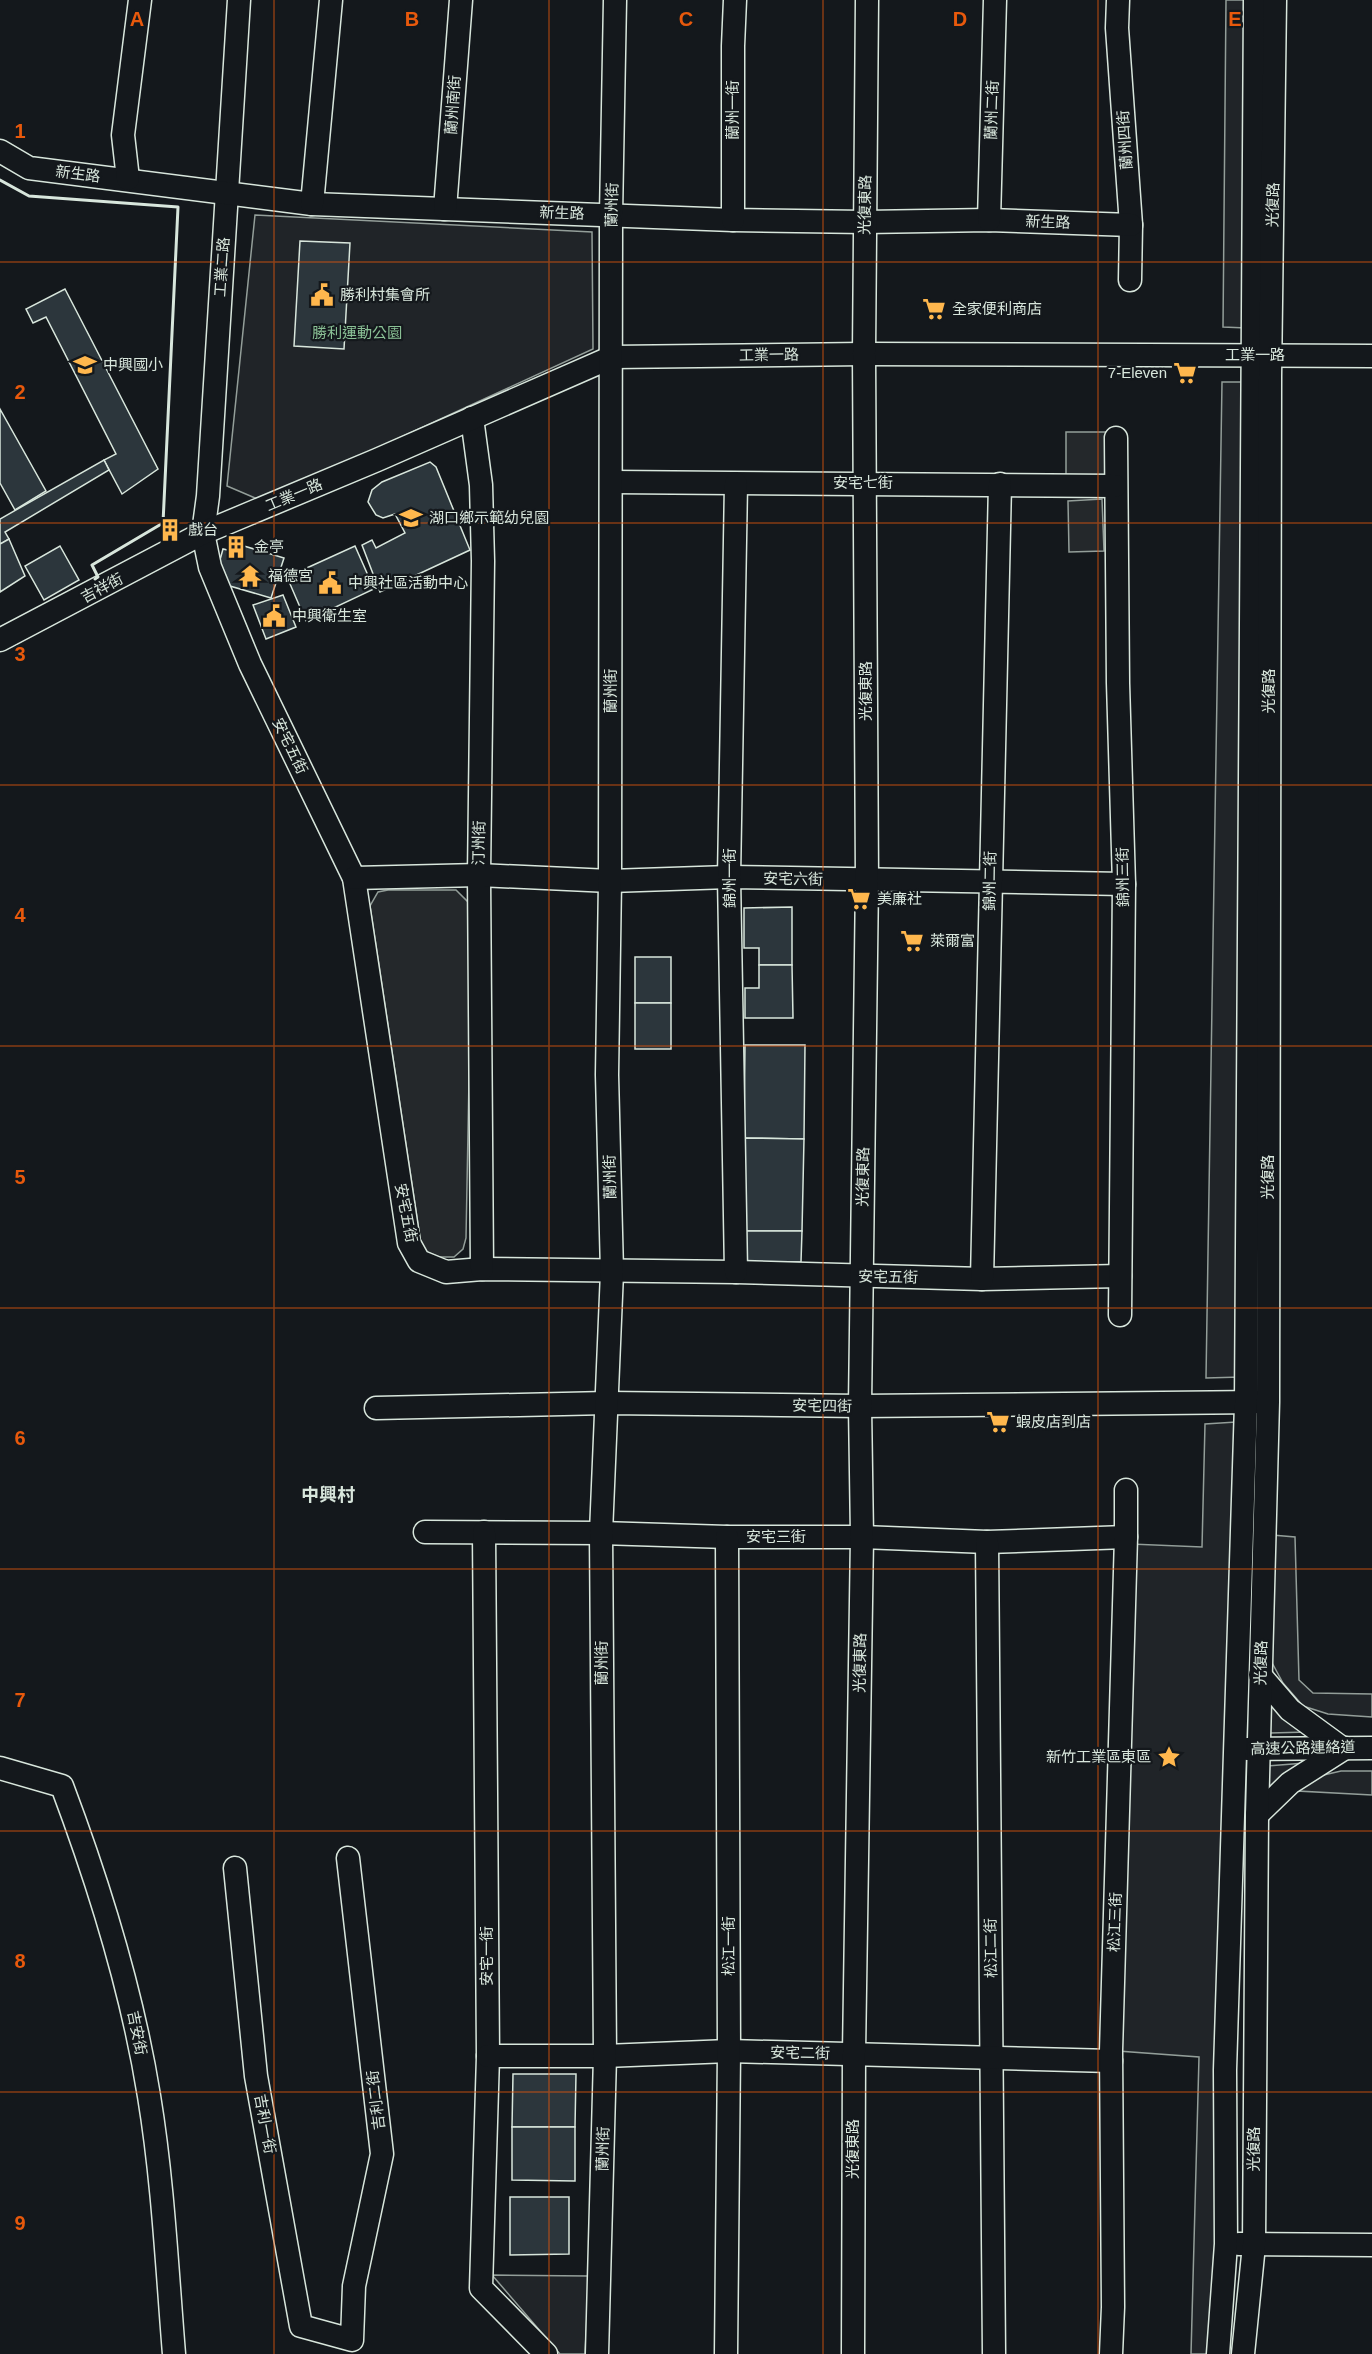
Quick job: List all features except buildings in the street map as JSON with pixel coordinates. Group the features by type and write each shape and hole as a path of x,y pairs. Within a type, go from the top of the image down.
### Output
{"street":[{"path":"128,179 123,135 140,0"},
{"name":"工業二路","path":"203,533 208,496 239,0"},
{"path":"312,204 331,0"},
{"name":"蘭州南街","path":"445,209 461,0"},
{"name":"蘭州街","path":"597,2354 605,2056 601,1533 612,1272 607,1075 612,482 611,215 615,0"},
{"name":"蘭州一街","path":"733,220 735,0"},
{"name":"光復東路","path":"853,2354 854,2054 862,1537 860,1406 867,881 864,354 867,0"},
{"name":"蘭州二街","path":"989,220 995,0"},
{"name":"蘭州四街","path":"1118,0 1117,28 1131,225 1130,280"},
{"name":"光復路","path":"1243,2354 1254,2245 1257,1815 1260,1748 1257,1403 1261,355 1255,0"},
{"name":"光復路","path":"1261,355 1275,0"},
{"name":"新生路","path":"0,151 29,168 312,204 733,220 865,222 989,220 1131,225"},
{"name":"工業一路","path":"203,533 612,357 864,354 1372,356"},
{"name":"汀州街","path":"472,418 481,485 483,561 478,876 482,1269"},
{"name":"錦州三街","path":"1116,438 1115,486 1124,884 1120,1316"},
{"name":"安宅七街","path":"612,482 1115,486"},
{"name":"錦州一街","path":"736,484 729,878 736,1272"},
{"name":"錦州二街","path":"982,1279 1000,484"},
{"name":"吉祥街","path":"0,640 203,533"},
{"name":"安宅五街","path":"203,533 210,567 250,664 354,878 409,1243 419,1261 446,1272 482,1269 736,1272 982,1279 1120,1276"},
{"name":"安宅六街","path":"354,878 478,876 610,881 729,878 1124,884"},
{"name":"安宅四街","path":"376,1408 607,1403 860,1406 1257,1403"},
{"name":"光復路","path":"1218,2354 1226,2244 1225,2070 1233,1750 1257,1403"},
{"name":"松江三街","path":"1111,2354 1113,2307 1111,2061 1126,1490"},
{"name":"安宅三街","path":"425,1532 862,1537 987,1542 1126,1537"},
{"name":"安宅一街","path":"484,1532 488,2056 482,2288 546,2354"},
{"name":"松江一街","path":"726,2354 729,2051 727,1537"},
{"name":"松江二街","path":"987,1542 994,2354"},
{"path":"1257,1815 1290,1783 1344,1748 1290,1710 1260,1675"},
{"name":"高速公路連絡道","path":"1233,1750 1372,1748"},
{"name":"吉安街","path":"0,1768 62,1786 90,1861 132,2007 150,2097 162,2197 174,2354"},
{"name":"吉利二街","path":"348,1858 382,2154 354,2286 352,2340"},
{"name":"吉利一街","path":"235,1868 256,2076 301,2326 352,2340"},
{"name":"安宅二街","path":"488,2056 605,2056 729,2051 1111,2061"},
{"path":"1226,2244 1372,2246"}],"green space":[{"path":"1226,0 1251,0 1246,328 1223,327"},
{"name":"勝利運動公園","path":"255,215 592,232 593,349 262,501 227,486"},
{"path":"1222,382 1246,382 1241,1377 1206,1378"},
{"path":"1236,1422 1212,2354 1191,2354 1199,2057 1118,2051 1131,1544 1202,1547 1205,1424"},
{"path":"1272,1535 1295,1537 1299,1680 1313,1693 1372,1694 1372,1717 1328,1714 1303,1706 1283,1683 1270,1659"},
{"path":"1266,1702 1307,1732 1265,1733"},
{"path":"1306,1763 1263,1798 1265,1766"},
{"path":"1341,1771 1372,1771 1372,1795 1298,1791 1315,1777"},
{"path":"492,2275 589,2276 585,2354 560,2354"}],"shaded area":[{"path":"1066,432 1107,432 1107,476 1066,476"},
{"path":"1102,499 1104,551 1069,552 1068,501"},
{"path":"456,890 468,902 472,919 466,1238 463,1249 454,1257 439,1257 427,1252 421,1244 370,906 378,892"}],"wall":[{"path":"0,180 29,196 178,207 163,523 92,565 98,577 95,579"}],"place":[{"name":"勝利村集會所","path":"322,295"},
{"name":"全家便利商店","path":"934,309"},
{"name":"中興國小","path":"85,365"},
{"name":"7-Eleven","path":"1185,373"},
{"name":"湖口鄉示範幼兒園","path":"411,518"},
{"name":"戲台","path":"170,530"},
{"name":"金亭","path":"236,547"},
{"name":"福德宮","path":"250,576"},
{"name":"中興社區活動中心","path":"330,583"},
{"name":"中興衛生室","path":"274,616"},
{"name":"美廉社","path":"859,899"},
{"name":"萊爾富","path":"912,941"},
{"name":"蝦皮店到店","path":"998,1422"},
{"name":"新竹工業區東區","path":"1169,1757"}],"district":[{"name":"中興村","path":"328,1495"}]}
